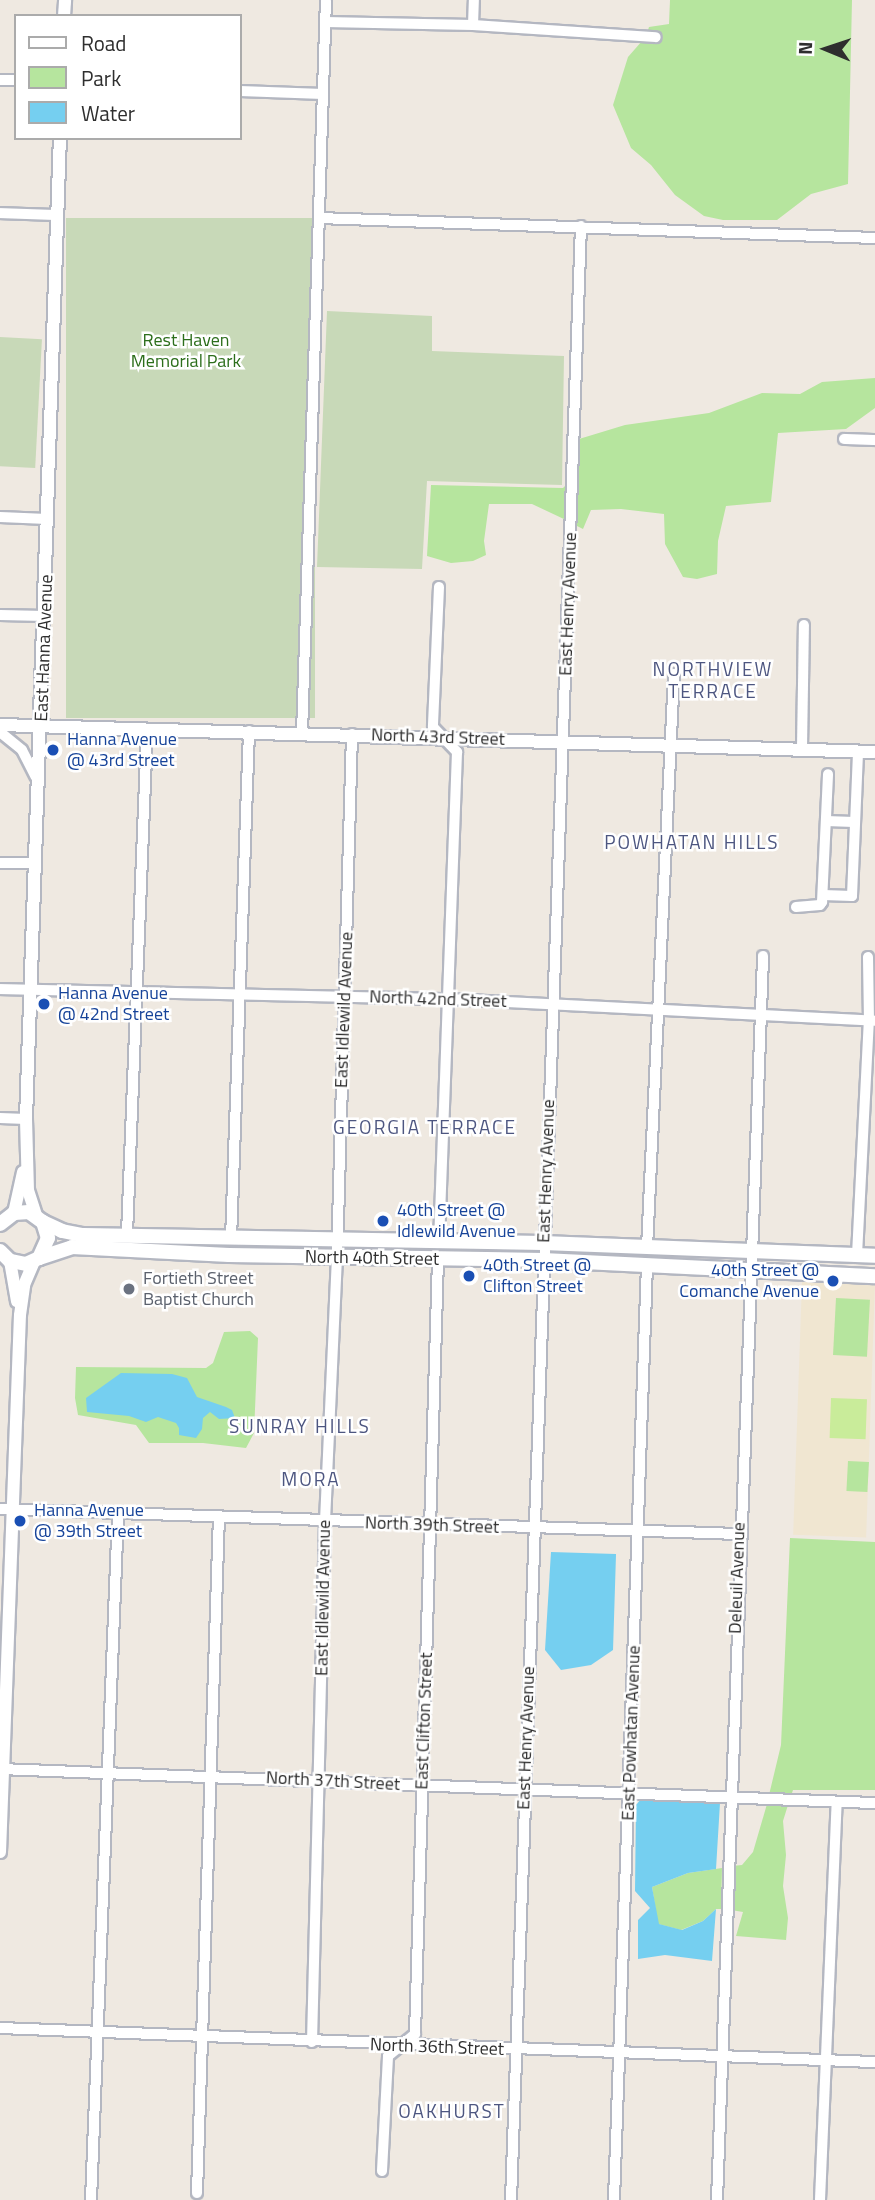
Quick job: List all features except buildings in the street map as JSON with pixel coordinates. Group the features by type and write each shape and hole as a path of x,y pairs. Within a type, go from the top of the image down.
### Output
{"main road":[{"name":"North 40th Street","path":"5,1218 40,1219 73,1234 543,1243 875,1256"},
{"path":"37,1259 48,1238 40,1219"},
{"name":"North 40th Street","path":"3,1255 26,1264 72,1247 337,1258 543,1260 875,1276"}],"street":[{"path":"302,734 326,0"},
{"path":"473,25 474,0"},
{"path":"325,22 473,25 656,37"},
{"path":"242,91 323,94"},
{"name":"East Hanna Avenue","path":"40,1219 28,1191 26,1119 46,616 60,140"},
{"path":"0,213 57,215"},
{"path":"319,218 875,237"},
{"name":"East Henry Avenue","path":"511,2200 581,226"},
{"path":"844,439 875,440"},
{"path":"0,517 47,519"},
{"path":"439,587 433,727 457,752 439,1242"},
{"path":"0,615 46,616"},
{"path":"802,748 804,625"},
{"path":"647,1248 674,674"},
{"name":"North 43rd Street","path":"0,725 875,752"},
{"path":"127,1234 147,731"},
{"path":"230,1239 249,731"},
{"path":"0,732 22,750 38,784"},
{"name":"East Idlewild Avenue","path":"313,2042 325,1521 337,1258 352,734"},
{"path":"823,895 852,896 858,752"},
{"path":"796,907 820,905 823,895 828,774"},
{"path":"826,821 854,822"},
{"path":"0,863 35,863"},
{"name":"Deleuil Avenue","path":"716,2200 749,1269 763,956"},
{"path":"857,1255 872,1021 868,957"},
{"name":"North 42nd Street","path":"0,989 241,996 345,995 872,1021"},
{"path":"0,1118 26,1119"},
{"name":"East Hanna Avenue","path":"5,1218 26,1158"},
{"path":"3,1255 20,1315"},
{"name":"East Clifton Street","path":"382,2171 388,2056 415,2034 438,1258"},
{"path":"0,1852 6,1509 20,1315 24,1285 37,1259"},
{"name":"East Powhatan Avenue","path":"614,2200 646,1265"},
{"name":"North 39th Street","path":"6,1509 739,1534"},
{"path":"91,2200 95,2032 117,1513"},
{"path":"197,2193 219,1517"},
{"name":"North 37th Street","path":"1,1769 875,1803"},
{"path":"820,2200 837,1802"},
{"name":"North 36th Street","path":"0,2028 402,2046 875,2062"}],"shaded area":[{"path":"802,1282 875,1285 866,1537 793,1535"}],"green space":[{"path":"670,0 852,0 848,184 811,194 777,220 723,220 704,216 675,195 651,165 631,148 613,105 628,57 642,41 661,42 661,33 647,33 649,27 669,24"},
{"name":"Rest Haven Memorial Park","path":"66,218 315,218 315,718 66,718"},
{"path":"327,311 432,316 432,351 564,356 562,485 427,481 422,569 317,567"},
{"path":"0,337 42,339 35,468 0,466"},
{"path":"875,378 875,408 846,429 778,433 771,502 726,506 718,541 717,574 697,579 683,577 665,544 664,514 621,509 591,510 583,529 575,525 579,439 625,425 709,413 762,393 800,394 822,382"},
{"path":"567,439 566,520 532,504 489,504 484,541 486,555 473,561 451,563 427,556 431,485 563,488 566,485"},
{"path":"836,1298 870,1300 867,1357 833,1355"},
{"path":"250,1331 258,1338 254,1433 246,1448 203,1443 149,1443 136,1425 78,1415 75,1398 76,1367 206,1368 213,1363 224,1332"},
{"path":"831,1398 867,1399 866,1439 830,1438"},
{"path":"848,1461 869,1462 867,1492 846,1491"},
{"path":"790,1538 875,1542 875,1790 793,1790 791,1796 769,1795 781,1745"},
{"path":"767,1804 788,1805 783,1821 786,1855 783,1886 788,1918 786,1940 736,1936 743,1912 731,1910 732,1866 742,1865 753,1852"},
{"path":"722,1868 721,1909 716,1909 703,1921 681,1930 658,1924 652,1887 688,1873"}],"water":[{"path":"121,1373 172,1374 187,1378 197,1397 232,1410 235,1418 219,1419 210,1412 203,1418 202,1429 196,1438 179,1435 176,1423 158,1417 146,1422 129,1416 87,1412 86,1398"},
{"path":"551,1552 616,1554 613,1650 591,1665 561,1670 545,1650"},
{"path":"641,1799 720,1803 716,1869 688,1873 652,1887 659,1924 682,1930 703,1921 716,1909 712,1961 665,1955 638,1959 638,1920 650,1908 635,1891 636,1805"}],"place":[{"name":"Hanna Avenue @ 43rd Street","path":"53,750"},
{"name":"Hanna Avenue @ 42nd Street","path":"44,1004"},
{"name":"40th Street @ Idlewild Avenue","path":"383,1221"},
{"name":"40th Street @ Clifton Street","path":"469,1276"},
{"name":"40th Street @ Comanche Avenue","path":"833,1281"},
{"name":"Fortieth Street Baptist Church","path":"129,1289"},
{"name":"Hanna Avenue @ 39th Street","path":"20,1521"}],"district":[{"name":"NORTHVIEW TERRACE","path":"713,680"},
{"name":"POWHATAN HILLS","path":"692,842"},
{"name":"GEORGIA TERRACE","path":"425,1127"},
{"name":"SUNRAY HILLS","path":"300,1426"},
{"name":"MORA","path":"311,1479"},
{"name":"OAKHURST","path":"452,2111"}]}
